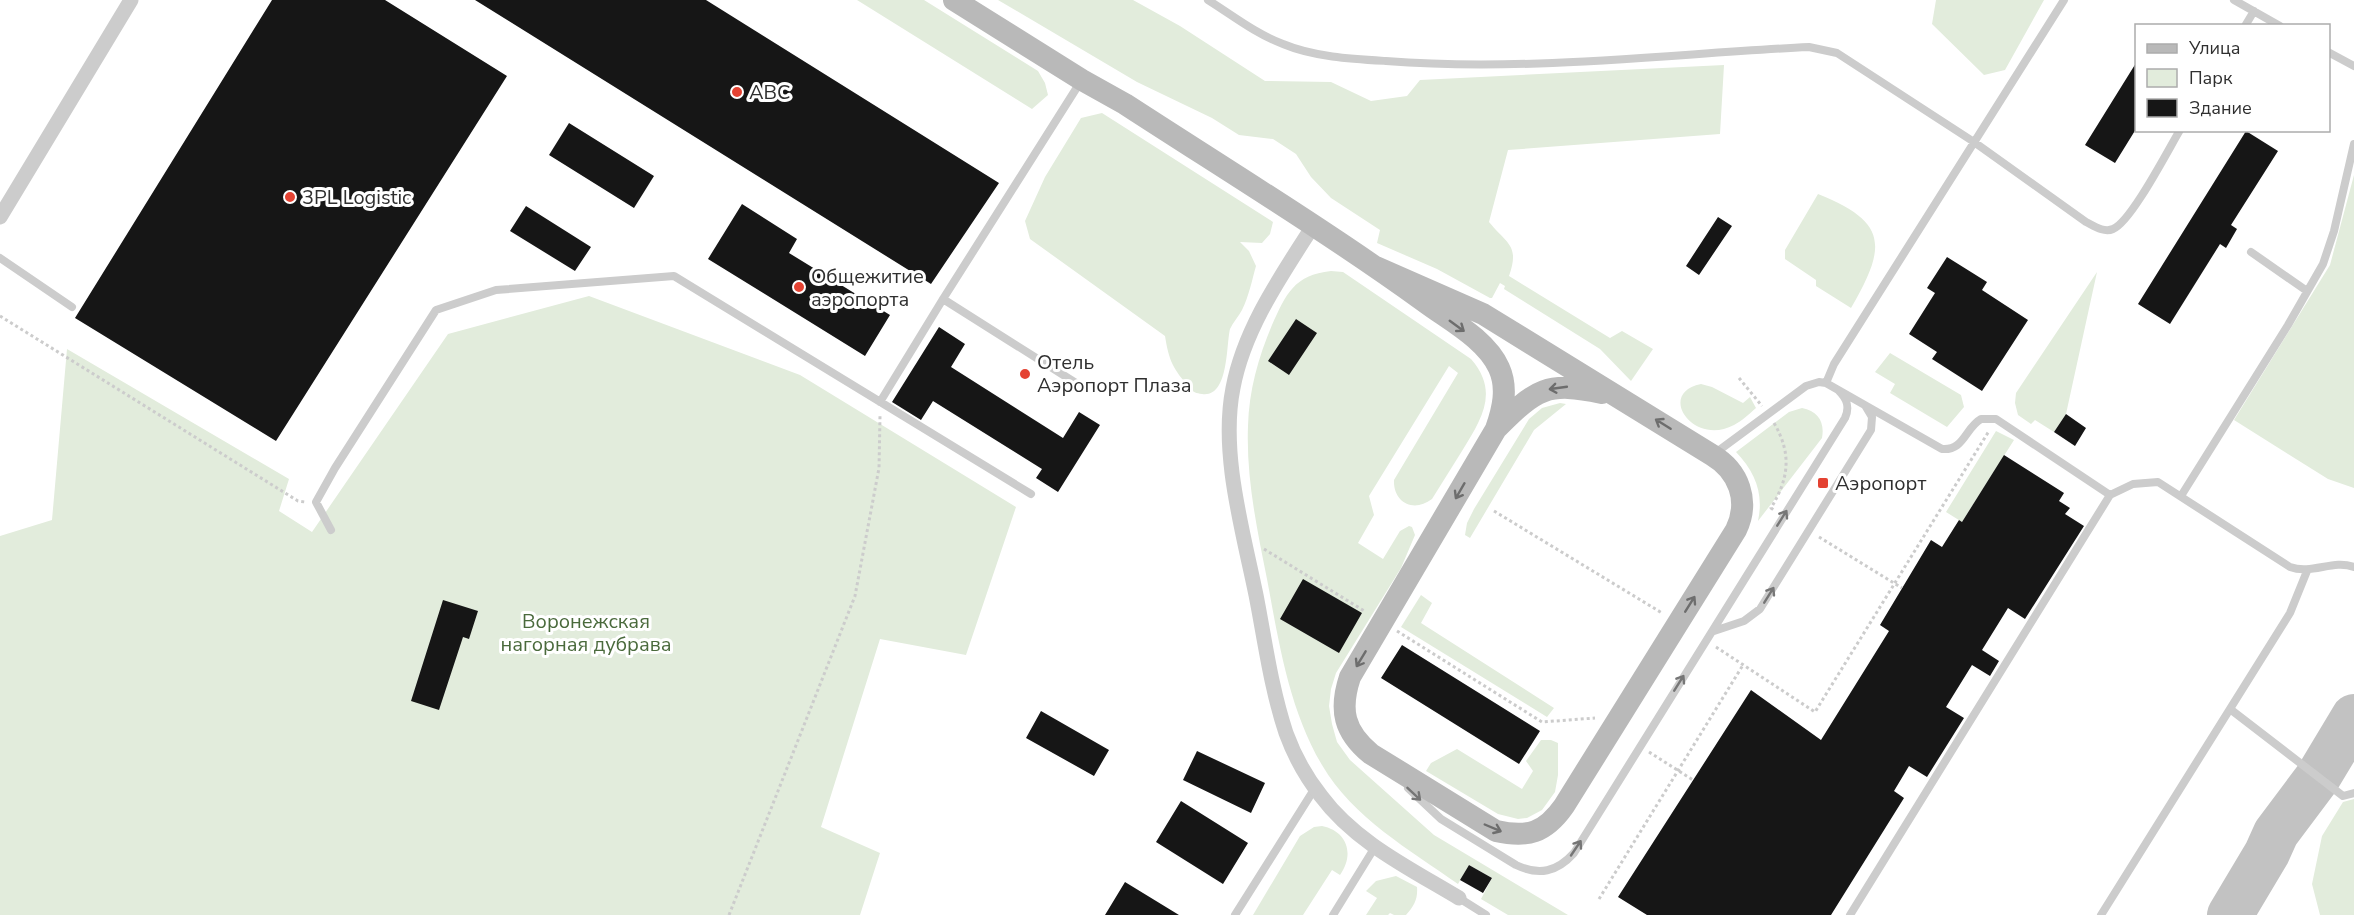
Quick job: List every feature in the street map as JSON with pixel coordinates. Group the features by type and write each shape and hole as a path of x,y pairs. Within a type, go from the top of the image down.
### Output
{"main road":[{"path":"954,0 1082,80 1125,104 1376,267 1471,336 1490,353 1499,368 1504,383 1503,408 1496,429 1350,677 1344,705 1345,718 1350,732 1371,754 1496,831 1518,835 1543,828 1555,819 1564,806 1736,530 1743,510 1742,494 1731,470 1712,455 1616,395 1483,314 1376,267"},
{"path":"1496,429 1528,399 1545,390 1565,387 1616,395"}],"street":[{"path":"0,217 132,0"},
{"path":"1313,226 1272,291 1259,318 1236,374 1230,414 1234,483 1279,708 1297,758 1315,788 1335,813 1375,847 1459,898"}],"lane":[{"path":"1208,0 1283,44 1314,53 1377,60 1495,64 1820,48 1837,53 1974,142 2086,222 2103,230 2112,230 2122,223 2179,132"},
{"path":"1826,383 1834,364 2064,0"},
{"path":"2234,0 2277,24"},
{"path":"2246,24 2254,11"},
{"path":"2330,53 2354,66"},
{"path":"880,402 1082,80"},
{"path":"2181,496 2323,264 2334,231 2354,144"},
{"path":"2251,252 2307,291"},
{"path":"0,258 72,307"},
{"path":"331,530 316,502 334,468 436,310 496,290 674,276 1031,494"},
{"path":"943,299 1087,390"},
{"path":"1712,455 1811,383 1826,383 1942,449 1958,445 1976,422 1986,417 1996,420 2110,495"},
{"path":"1371,754 1442,819 1528,871 1541,872 1565,863 1574,853 1845,418 1847,401 1839,391"},
{"path":"1706,639 1719,627 1744,621 1761,609 1871,430 1872,417 1866,406"},
{"path":"1850,915 2110,495 2133,484 2158,482 2290,567 2307,571 2345,564 2354,567"},
{"path":"2101,915 2290,613 2307,571"},
{"path":"2230,709 2343,796 2354,793"},
{"path":"1235,915 1315,788"},
{"path":"1333,915 1375,847"},
{"path":"1459,898 1477,913 1486,915"}],"path":[{"path":"0,316 298,501 316,502"},
{"path":"1739,378 1781,434 1787,454 1781,492 1771,508 1784,516"},
{"path":"729,915 855,596 879,468 880,402"},
{"path":"1706,639 1815,712 1996,420"},
{"path":"1494,511 1678,623"},
{"path":"1809,531 1902,588"},
{"path":"1264,549 1542,722 1596,718"},
{"path":"1599,899 1743,665"}],"green space":[{"path":"857,0 924,0 1038,71 1045,83 1048,95 1032,109"},
{"path":"998,0 1133,0 1180,26 1265,81 1331,82 1371,101 1407,96 1420,80 1724,65 1720,134 1508,150 1489,222 1512,251 1513,258 1509,276 1610,338 1622,331 1653,349 1631,381 1600,349 1504,289 1505,286 1500,283 1490,298 1437,269 1377,243 1380,230 1331,198 1311,177 1296,154 1273,139 1239,135 1212,118 1137,82"},
{"path":"1936,0 2044,0 2005,70 1984,75 1932,24"},
{"path":"1102,113 1273,222 1270,234 1262,243 1240,242 1249,251 1256,266 1244,305 1230,329 1222,379 1211,393 1202,394 1191,390 1173,364 1165,336 1030,239 1025,221 1045,177 1081,118"},
{"path":"2354,175 2354,488 2328,479 2234,420 2330,265"},
{"path":"1818,194 1841,204 1858,215 1869,226 1874,238 1875,252 1871,268 1851,308 1816,286 1816,280 1785,259 1785,250"},
{"path":"1331,271 1343,272 1471,359 1480,371 1486,394 1476,428 1432,499 1418,505 1401,500 1397,495 1394,480 1458,373 1449,366 1369,496 1374,515 1358,543 1383,559 1400,531 1409,526 1412,527 1415,535 1401,568 1336,673 1329,706 1337,742 1350,760 1434,835 1568,915 1508,915 1481,899 1492,878 1469,865 1458,884 1384,832 1366,817 1335,784 1322,765 1301,721 1281,651 1256,522 1250,484 1249,413 1252,387 1267,337 1287,295 1308,277"},
{"path":"2097,272 2066,414 2054,432 2035,420 2031,424 2018,415 2015,403 2016,393"},
{"name":"Воронежская нагорная дубрава","path":"589,296 800,375 1016,507 966,655 880,639 821,827 880,853 860,915 0,915 0,536 52,520 67,349 289,479 279,511 312,532 448,334"},
{"path":"1890,353 1961,395 1964,407 1947,427 1890,393 1895,384 1875,372"},
{"path":"1701,384 1712,387 1743,403 1750,397 1756,408 1734,425 1719,430 1705,429 1694,424 1685,416 1681,407 1681,397 1688,389"},
{"path":"1560,403 1566,404 1534,430 1470,538 1465,535 1467,523 1474,509 1529,419 1542,408"},
{"path":"1802,408 1808,409 1819,418 1823,432 1822,438 1758,521 1759,492 1753,475 1736,452 1789,412"},
{"path":"1996,431 2014,440 1962,522 1946,512"},
{"path":"1421,595 1432,603 1421,623 1554,708 1547,717 1401,627"},
{"path":"1541,740 1558,743 1558,775 1555,792 1542,810 1527,818 1518,819 1498,814 1426,771 1431,763 1457,749 1522,789 1533,771 1526,761"},
{"path":"2354,799 2354,915 2320,915 2312,884 2322,836 2343,802"},
{"path":"1322,826 1337,833 1346,844 1347,859 1340,875 1332,870 1303,915 1253,915 1300,836 1314,827"},
{"path":"1396,876 1417,887 1416,899 1409,912 1406,915 1390,913 1388,915 1366,915 1377,898 1366,891 1376,881"}],"building":[{"name":"3PL Logistic","path":"272,0 385,0 507,76 276,441 75,318"},
{"name":"ABC","path":"475,0 706,0 999,183 931,284"},
{"path":"2135,65 2135,131 2115,163 2085,145"},
{"path":"569,123 654,176 634,208 549,155"},
{"path":"2245,132 2278,151 2231,225 2237,229 2226,248 2220,244 2170,324 2138,304"},
{"name":"Общежитие аэропорта","path":"742,204 797,239 789,253 890,315 865,356 708,259"},
{"path":"526,206 591,247 575,271 510,231"},
{"path":"1718,217 1732,226 1699,275 1686,266"},
{"path":"1947,257 1987,282 1982,290 2028,320 1982,391 1932,359 1937,352 1909,334 1935,293 1927,288"},
{"path":"1296,319 1317,333 1289,375 1268,361"},
{"path":"939,327 965,344 951,367 1063,438 1079,412 1100,425 1058,492 1036,478 1042,469 933,401 921,420 892,402"},
{"path":"2066,414 2086,428 2075,446 2054,432"},
{"path":"2004,455 2064,493 2059,501 2070,508 2065,514 2084,526 2025,619 2008,608 1982,650 1999,661 1990,676 1972,665 1946,707 1964,718 1927,777 1909,766 1894,791 1904,798 1831,915 1647,915 1618,897 1751,690 1821,740 1889,631 1880,625 1931,540 1942,547 1959,520 1962,522"},
{"path":"1303,579 1362,613 1339,653 1280,619"},
{"path":"443,600 478,611 469,639 463,637 439,710 411,701"},
{"path":"1402,645 1540,731 1519,764 1381,678"},
{"path":"1041,711 1109,750 1094,776 1026,738"},
{"path":"1197,751 1265,783 1251,813 1183,780"},
{"path":"1181,801 1248,843 1223,884 1156,842"},
{"path":"1469,865 1492,878 1483,893 1460,880"},
{"path":"1125,882 1179,915 1105,915"}],"taxiway":[{"path":"2230,915 2267,853 2276,833 2318,777 2354,717"}],"place":[{"name":"ABC","path":"737,92"},
{"name":"3PL Logistic","path":"290,197"},
{"name":"Общежитие аэропорта","path":"799,287"},
{"name":"Отель Аэропорт Плаза","path":"1025,374"},
{"name":"Аэропорт","path":"1823,483"}]}
